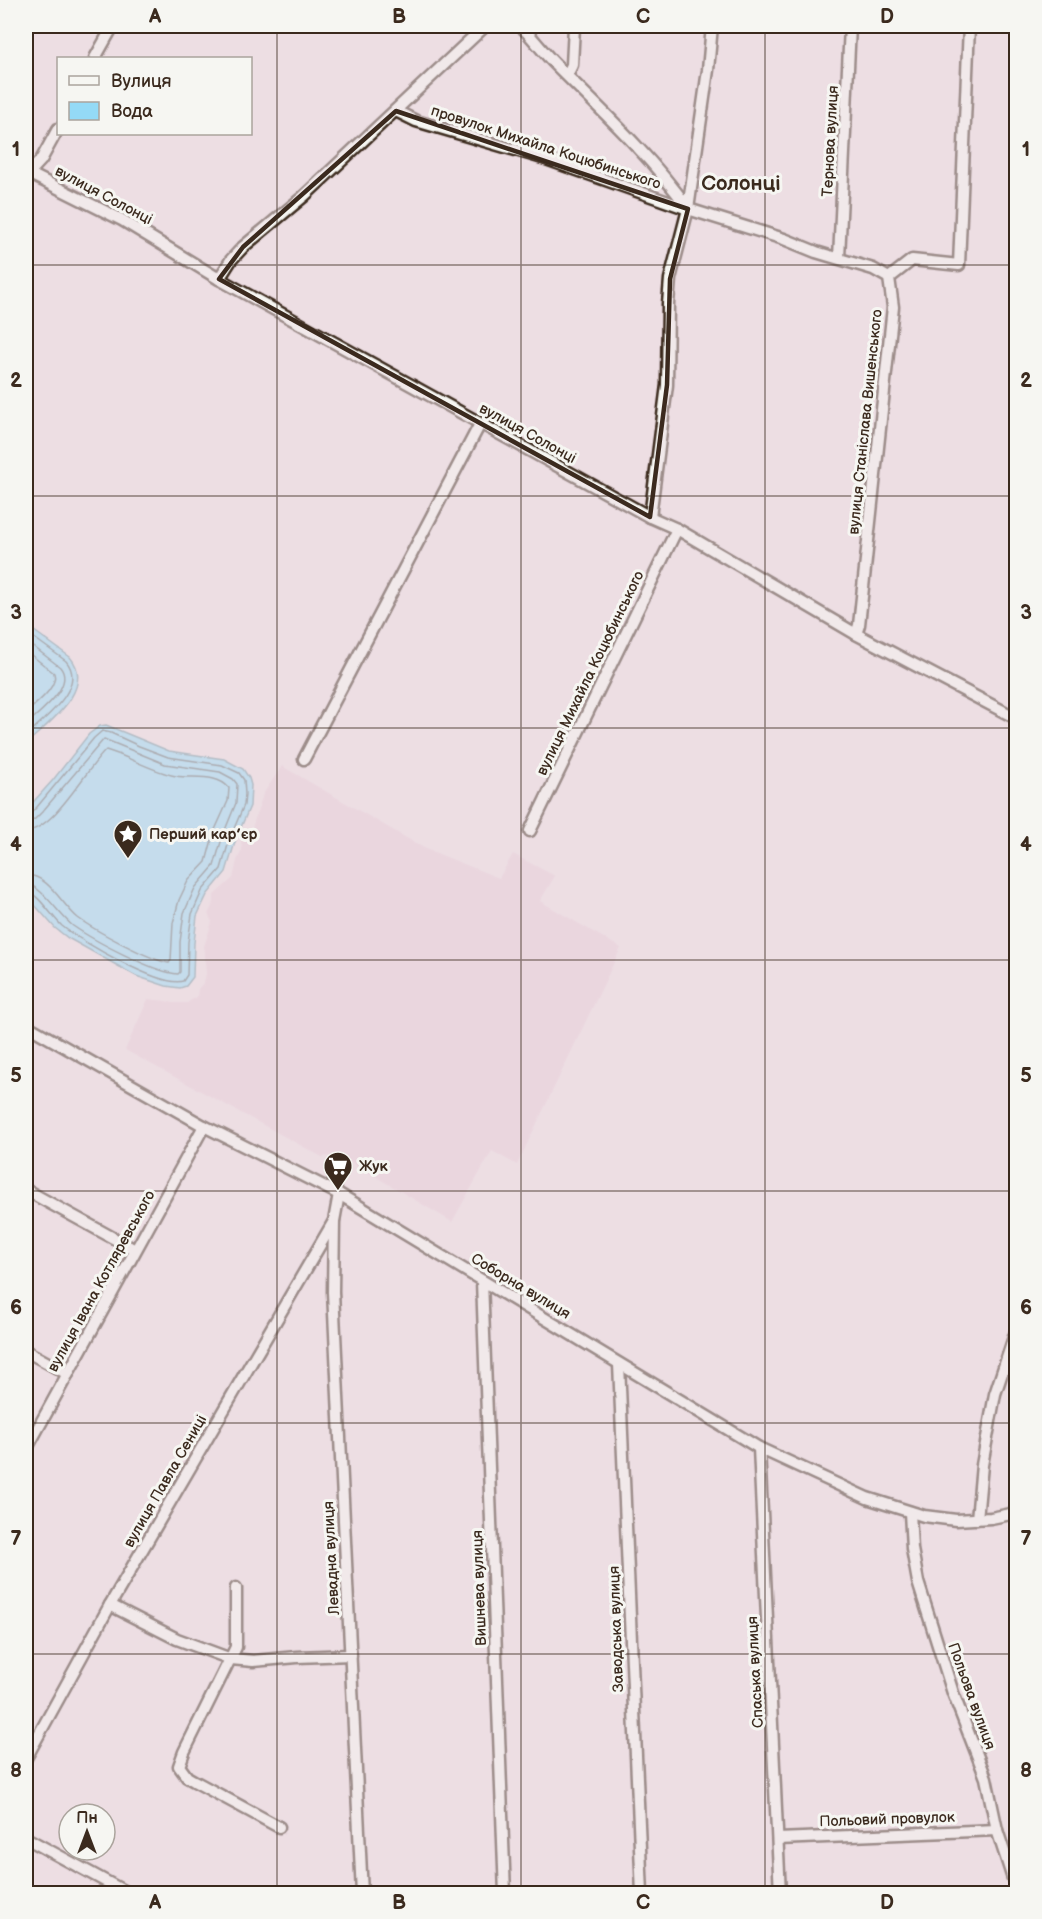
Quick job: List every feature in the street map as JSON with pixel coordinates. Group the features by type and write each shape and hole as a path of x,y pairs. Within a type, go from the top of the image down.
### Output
{"street":[{"path":"96,57 113,26"},
{"name":"провулок Михайла Коцюбинського","path":"219,279 243,247 296,204 484,26"},
{"path":"521,26 655,168 688,209"},
{"path":"567,75 572,65 574,26"},
{"path":"650,517 668,385 670,279 688,209 703,111 712,26"},
{"name":"Тернова вулиця","path":"838,258 850,26"},
{"path":"889,278 912,260 960,265 969,26"},
{"name":"провулок Михайла Коцюбинського","path":"396,111 417,121 543,158 688,209 873,269 889,278"},
{"path":"27,172 38,164 57,131"},
{"name":"вулиця Солонці","path":"27,172 136,228 219,279 650,517 677,529 856,634 1017,718"},
{"name":"вулиця Станіслава Вишенського","path":"856,634 893,306 889,278"},
{"path":"304,759 480,424"},
{"name":"вулиця Михайла Коцюбинського","path":"530,831 677,529"},
{"name":"Соборна вулиця","path":"26,1026 204,1126 339,1194 759,1448 867,1498 910,1512 946,1520 977,1519 1017,1513"},
{"name":"вулиця Івана Котляревського","path":"26,1449 204,1126"},
{"path":"26,1190 135,1250"},
{"path":"334,1221 339,1194"},
{"name":"вулиця Павла Сениці","path":"26,1758 110,1605 334,1221"},
{"name":"Левадна вулиця","path":"334,1221 333,1292 362,1893"},
{"name":"Вишнева вулиця","path":"482,1281 506,1893"},
{"path":"977,1519 982,1465 995,1394 1017,1331"},
{"path":"26,1351 68,1374"},
{"name":"Заводська вулиця","path":"619,1364 642,1893"},
{"name":"Спаська вулиця","path":"759,1448 780,1893"},
{"name":"Польова вулиця","path":"910,1512 913,1555 918,1582 953,1694 986,1778 997,1830 1017,1888"},
{"path":"236,1588 237,1639 234,1653 179,1766 194,1782 279,1827"},
{"path":"110,1605 177,1639 231,1659 253,1661 351,1655"},
{"name":"Польовий провулок","path":"778,1839 997,1830"},
{"path":"26,1838 129,1893"}],"highlighted area":[{"path":"396,111 688,209 670,279 667,385 650,517 219,279 243,247"}],"shaded area":[{"path":"282,766 424,848 499,878 513,854 555,876 540,901 621,948 517,1165 492,1151 452,1222 339,1155 322,1157 125,1050 148,999 187,1003 197,996 206,974 204,946 212,922 208,914 214,902 214,895 233,878 242,850 241,841 250,834 263,794"}],"water":[{"path":"26,625 70,657 77,669 77,681 66,705 26,744"},
{"name":"Перший кар’єр","path":"106,725 169,751 224,759 243,769 251,785 250,806 236,839 226,872 207,895 197,916 193,977 186,986 180,988 136,976 68,938 55,928 26,895 26,810 89,734 100,726"}],"place":[{"name":"Перший кар’єр","path":"128,860"},
{"name":"Жук","path":"338,1192"}],"district":[{"name":"Солонці","path":"741,183"}]}
